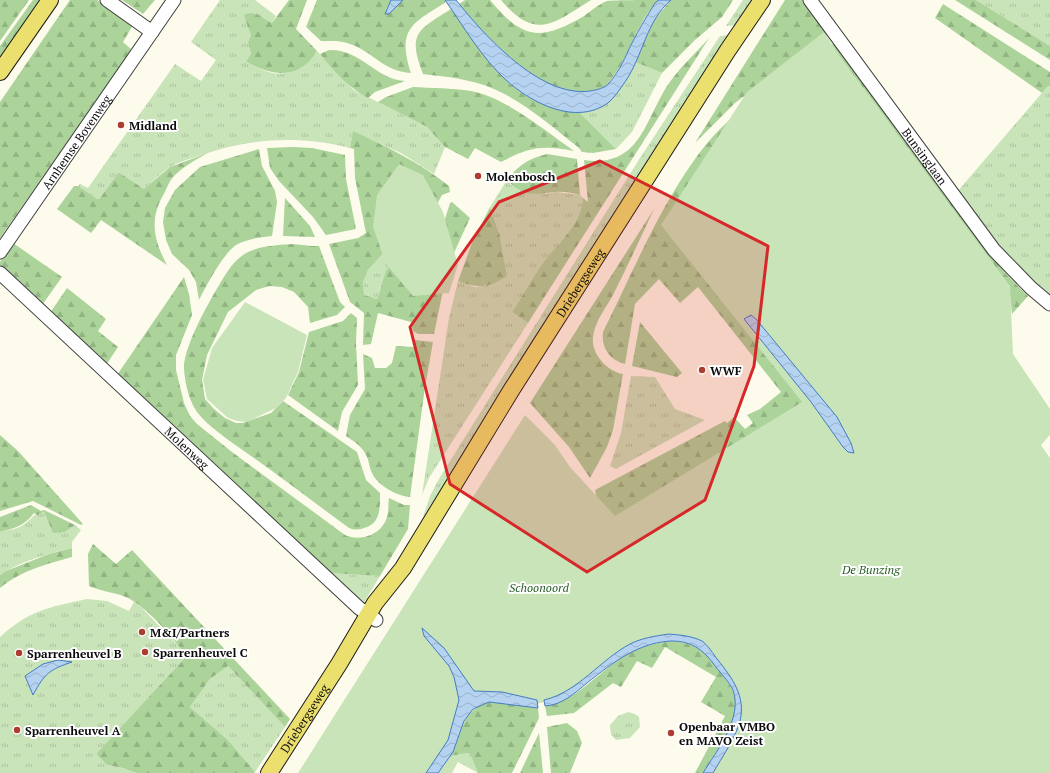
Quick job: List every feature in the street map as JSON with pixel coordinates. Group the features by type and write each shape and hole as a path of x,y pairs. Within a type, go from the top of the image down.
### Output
{"main road":[{"path":"0,72 50,0"},
{"name":"Driebergseweg","path":"269,773 339,664 357,648 372,617 394,589 403,568 538,349 728,50 762,0"}],"street":[{"path":"107,0 152,32"},
{"name":"Arnhemse Bovenweg","path":"0,252 174,0"},
{"name":"Bunsinglaan","path":"810,0 994,250 1030,288 1050,304"},
{"name":"Molenweg","path":"0,273 372,617"}],"highlighted area":[{"path":"600,161 768,246 754,366 705,500 587,572 450,484 410,327 499,202"}],"green space":[{"path":"0,0 29,0 0,41"},
{"path":"33,0 42,0 0,59 0,46"},
{"path":"70,0 97,0 133,25 123,42 132,50 0,238 0,102"},
{"path":"122,0 155,0 143,14"},
{"path":"220,0 255,0 276,16 272,23 263,18 250,28 251,35 248,42 251,54 246,61 266,71 283,73 290,72 303,66 317,51 354,90 427,127 445,147 434,174 401,153 353,132 350,148 312,141 293,140 274,140 236,145 184,161 170,167 144,189 118,173 100,198 96,199 78,186 80,184 88,188 175,64 201,81 216,60 191,42"},
{"path":"289,0 307,0 296,29 317,51 302,67 294,71 284,73 275,73 265,70 246,61 251,54 248,42 251,35 244,15 248,13 255,14 272,23"},
{"path":"317,0 391,0 386,10 389,14 403,0 445,0 446,2 416,22 410,29 406,46 407,58 411,73 393,69 358,47 350,44 339,41 321,41 306,27"},
{"path":"465,0 490,0 512,23 522,29 543,33 569,24 607,1 659,0 644,19 617,72 610,81 601,88 595,90 571,91 553,85 534,75 499,48 470,18 459,4"},
{"path":"501,0 591,0 566,16 555,21 544,24 534,24 524,21 513,13"},
{"path":"671,0 733,0 722,17 695,40 662,73 635,62 654,20"},
{"path":"743,0 754,0 738,25 726,26"},
{"path":"785,0 804,0 828,33 735,103 695,143"},
{"path":"955,0 976,0 1050,46 1050,60"},
{"path":"976,0 1050,0 1050,46"},
{"path":"943,4 1050,72 1050,86 1047,87 1042,93 935,18"},
{"path":"451,9 477,47 496,71 507,81 532,99 580,113 616,149 593,153 582,152 578,147 540,117 499,91 484,85 463,80 423,74 416,50 416,41 419,34 430,22"},
{"name":"De Bunzing","path":"824,32 839,55 1010,286 1013,354 1050,409 1050,435 1041,445 1050,458 1050,773 709,773 734,725 739,705 735,692 704,647 686,639 659,639 635,646 561,698 532,705 484,698 462,705 446,751 430,773 298,773 525,415 555,445 570,467 615,516 802,402 661,225 747,92"},
{"path":"731,35 423,517 430,496 440,477 640,158 720,36"},
{"path":"709,38 528,323 512,312 546,259 572,228 582,206 583,198 588,202 584,160 602,161 617,157 628,150 638,140 672,79"},
{"path":"835,43 975,234 1005,273 1028,296 1012,314 1010,295 811,402 710,650 678,635 600,514 595,490 723,422 725,421 727,423 734,417 745,429 753,423 747,415 760,409 781,392 698,287 680,303 659,279 635,304 625,364 610,356 607,352 603,343 603,332 654,227 684,175 700,152 718,131 743,108 826,47"},
{"path":"329,50 350,54 385,75 394,79 405,81 375,92 368,98 342,79 320,54"},
{"path":"635,62 662,73 632,132 616,149 580,113 599,107 607,102 626,80"},
{"path":"1050,86 1050,302 1022,277 957,192 1047,87"},
{"path":"413,87 457,89 484,94 511,107 574,151 553,148 528,150 501,162 475,148 468,159 445,147 427,127 378,102 386,97"},
{"path":"353,131 414,162 438,177 449,186 450,192 442,195 437,204 389,247 368,270 363,282 364,295 377,299 386,271 399,253 446,276 434,334 418,334 413,331 411,322 378,313 371,344 363,345 364,313 350,302 329,244 358,238 366,233 355,178 354,149 350,148"},
{"path":"267,148 312,148 345,155 346,179 356,229 326,235 313,217 279,181 270,168"},
{"path":"259,149 262,166 275,191 277,202 272,236 244,241 231,249 215,271 199,300 196,282 189,270 172,254 166,240 163,222 165,208 175,190 200,167"},
{"path":"208,153 186,166 171,179 160,202 155,220 156,237 167,265 101,220 91,233 57,209 74,186 78,186 97,199 100,198 118,173 120,173 144,189 170,167"},
{"path":"547,154 577,159 580,195 562,192 530,194 519,190 507,180 524,163"},
{"path":"399,164 423,175 443,212 458,265 449,293 413,296 386,264 373,227 377,195"},
{"path":"507,180 511,185 545,194 556,192 580,195 583,198 582,206 572,228 541,266 512,312 528,323 429,478 422,495 449,318 458,281 475,287 486,286 499,233 490,207"},
{"path":"285,198 310,226 315,237 283,236"},
{"path":"452,202 470,218 453,255 443,225 450,203"},
{"path":"490,207 499,233 507,276 489,285 478,286 465,284 458,281 472,243"},
{"path":"423,209 380,288 377,299 364,296 363,282 368,270"},
{"path":"654,209 594,331 593,343 597,355 601,361 611,369 623,374 613,430 607,447 590,478 569,447 530,403"},
{"path":"13,243 62,277 40,308 0,270 0,262"},
{"path":"292,244 319,246 340,302 345,307 337,315 310,323 308,307 294,292 282,287 269,286 256,290 228,312 207,355 202,380 205,399 225,418 236,423 243,423 271,413 283,401 357,452 366,480 380,493 377,519 370,526 360,529 349,528 215,430 197,412 186,386 184,369 190,343 211,299 234,263 241,256 250,251 274,245"},
{"path":"184,277 189,294 192,315 176,355 176,370 184,403 190,416 197,424 232,452 345,535 357,538 364,537 380,528 387,517 389,498 404,505 410,505 408,529 380,576 327,573 115,378"},
{"path":"67,288 106,319 98,331 118,347 104,368 48,316"},
{"path":"245,302 307,335 298,372 286,398 276,408 247,422 228,418 207,399 203,380 212,348"},
{"path":"351,313 357,318 356,343 358,385 342,412 338,431 288,395 299,372 309,332 343,321"},
{"path":"640,322 682,373 677,377 632,366"},
{"path":"415,340 433,342 425,387 410,497 399,495 378,482 372,473 368,459 362,449 346,436 350,415 365,389 363,354 372,358 375,368 386,368 392,363 396,346 414,347"},
{"path":"631,376 655,377 675,409 705,420 616,469 610,466 621,433"},
{"path":"0,435 18,451 83,524 81,525 33,501 0,511"},
{"path":"31,505 41,511 44,510 75,525 65,532 53,533 44,511 38,515 34,513 27,521 19,526 0,532 0,517"},
{"path":"44,510 65,532 75,525 81,530 72,542 72,548 44,555 25,562 0,575 0,532 21,526 36,514"},
{"path":"93,544 116,564 132,550 290,719 285,727 228,666 210,679 190,707 228,740 255,772 254,773 136,773 123,768 107,765 96,754 187,656 161,625 138,604 115,593 99,590 89,586 88,554"},
{"path":"72,548 72,557 44,565 25,573 16,577 0,588 0,575 6,571 49,554"},
{"path":"327,573 380,576 363,604"},
{"path":"87,599 107,601 129,611 134,602 142,608 188,656 96,754 107,765 123,768 136,773 0,773 0,637 21,621 40,611","holes":["71,662 47,673 39,683 33,695 43,664"]},
{"path":"673,641 698,648 729,683 735,699 735,710 732,721 703,773 695,773 725,716 701,702 716,677 665,647 652,668 637,661 621,687 613,683 574,713 547,716 545,706 565,700 575,694 627,654 646,646"},
{"path":"228,666 285,727 255,772 228,740 190,707 210,679"},
{"path":"489,702 538,708 539,718 512,773 478,773 471,755 468,753 450,756 467,717 479,706"},
{"path":"628,712 639,717 640,727 630,738 616,740 611,735 610,725 618,716"},
{"path":"567,723 577,731 582,743 570,773 551,773 547,727"},
{"path":"539,733 543,773 520,773"},
{"path":"468,753 472,755 478,773 458,762 452,773 438,773 450,756"}],"water":[{"path":"391,0 403,0 389,14 385,14"},
{"path":"445,0 456,0 498,46 533,75 552,85 571,91 590,91 607,85 613,78 655,3 659,0 671,0 663,8 650,28 631,72 615,96 608,103 595,110 568,112 554,109 528,97 506,80 473,42"},
{"path":"751,315 756,319 837,417 851,443 854,453 848,452 843,447 811,402 744,319"},
{"path":"422,628 444,648 474,691 502,692 537,700 538,708 489,702 473,709 464,721 453,752 438,773 426,773 448,740 459,700 454,677 449,666 424,636"},
{"path":"669,634 682,635 702,641 733,681 739,695 741,712 738,728 713,773 703,773 732,723 735,701 733,690 705,654 696,647 685,642 660,642 637,649 606,668 568,698 545,706 544,700 568,690 609,658 630,644 654,636"},
{"path":"58,660 72,662 58,667 48,673 33,695 25,676 43,664"}],"place":[{"name":"Midland","path":"121,125"},
{"name":"Molenbosch","path":"478,176"},
{"name":"WWF","path":"702,370"},
{"name":"M&I/Partners","path":"142,632"},
{"name":"Sparrenheuvel C","path":"145,652"},
{"name":"Sparrenheuvel B","path":"19,653"},
{"name":"Sparrenheuvel A","path":"17,730"},
{"name":"Openbaar VMBO en MAVO Zeist","path":"671,733"}],"park label":[{"name":"Schoonoord","path":"539,587"}]}
